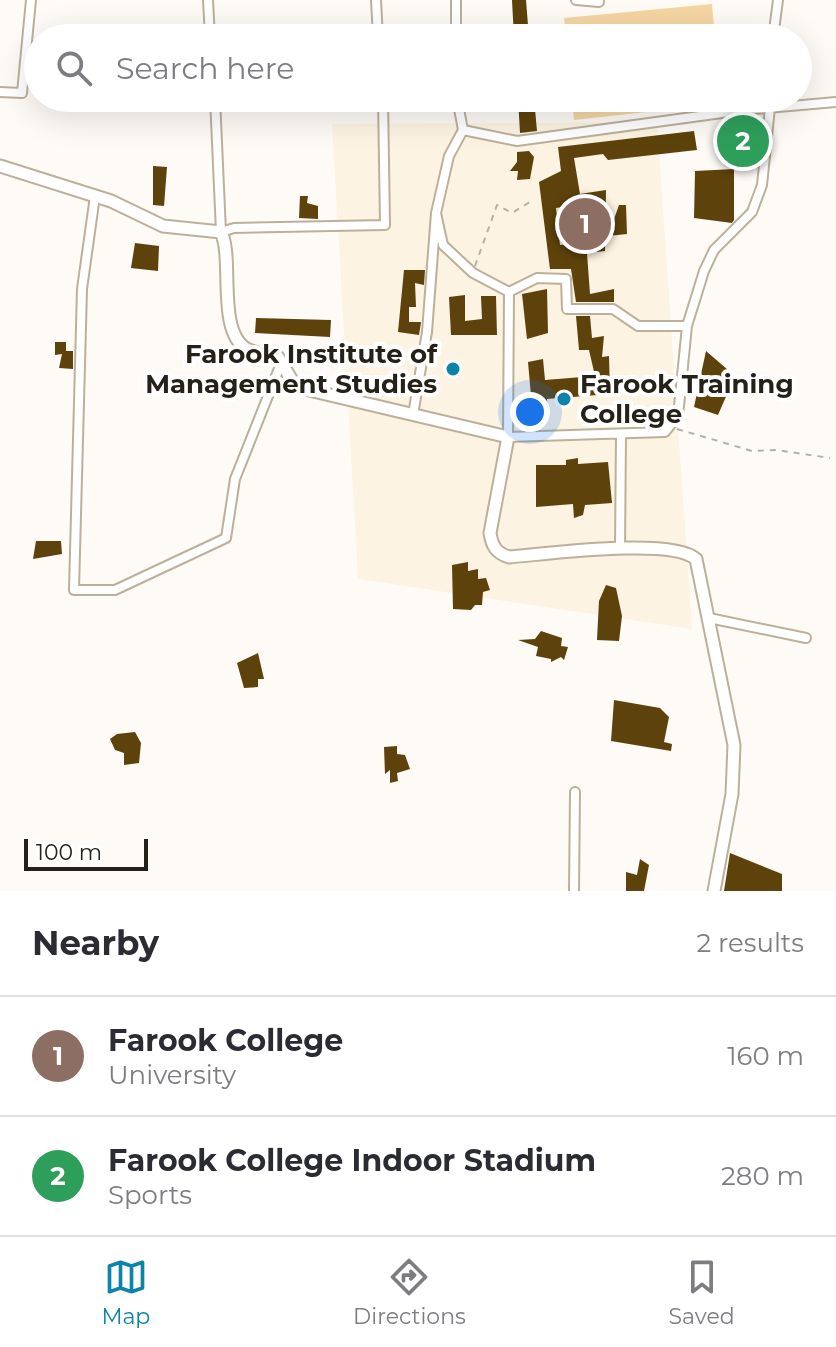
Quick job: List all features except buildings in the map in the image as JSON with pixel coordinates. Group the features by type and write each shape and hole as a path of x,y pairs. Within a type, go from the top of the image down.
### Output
{"main road":[{"path":"0,166 95,196 163,226 221,232 228,303 237,338 248,349 282,361 296,387 508,437 491,523 494,548 509,557 620,549 689,553 700,570 735,766 714,891"}],"street":[{"path":"29,24 31,0"},
{"path":"208,0 209,24"},
{"path":"376,0 377,24"},
{"path":"456,0 456,24"},
{"path":"576,0 599,2"},
{"path":"775,24 778,0"},
{"path":"0,92 22,93 24,72"},
{"path":"812,102 836,102"},
{"path":"216,112 221,232 234,228 385,225 381,112"},
{"path":"413,415 427,332 436,213 449,156 463,130 460,112"},
{"path":"463,130 517,141 711,112"},
{"path":"509,292 508,437 649,435 672,428 683,388 687,326 714,250 752,212 765,173 770,112"},
{"path":"95,196 82,289 74,590 115,590 226,538 235,479 282,361"},
{"path":"436,213 443,245 473,273 509,292"},
{"path":"509,292 537,278 566,279 567,309 613,309 638,326 687,326"},
{"path":"620,549 621,434"},
{"path":"709,618 806,638"},
{"path":"574,891 575,792"}],"path":[{"path":"473,273 497,205 512,213 533,200"},
{"path":"672,428 752,451 776,450 830,458"}],"shaded area":[{"path":"712,4 714,24 565,24 564,18"},
{"path":"573,112 647,112 574,120"},
{"path":"657,122 692,629 358,579 332,124"}],"place":[{"name":"Farook College Indoor Stadium","path":"743,141"},
{"name":"Farook College","path":"585,224"},
{"name":"Farook Institute of Management Studies","path":"453,369"},
{"name":"Farook Training College","path":"564,399"}]}
